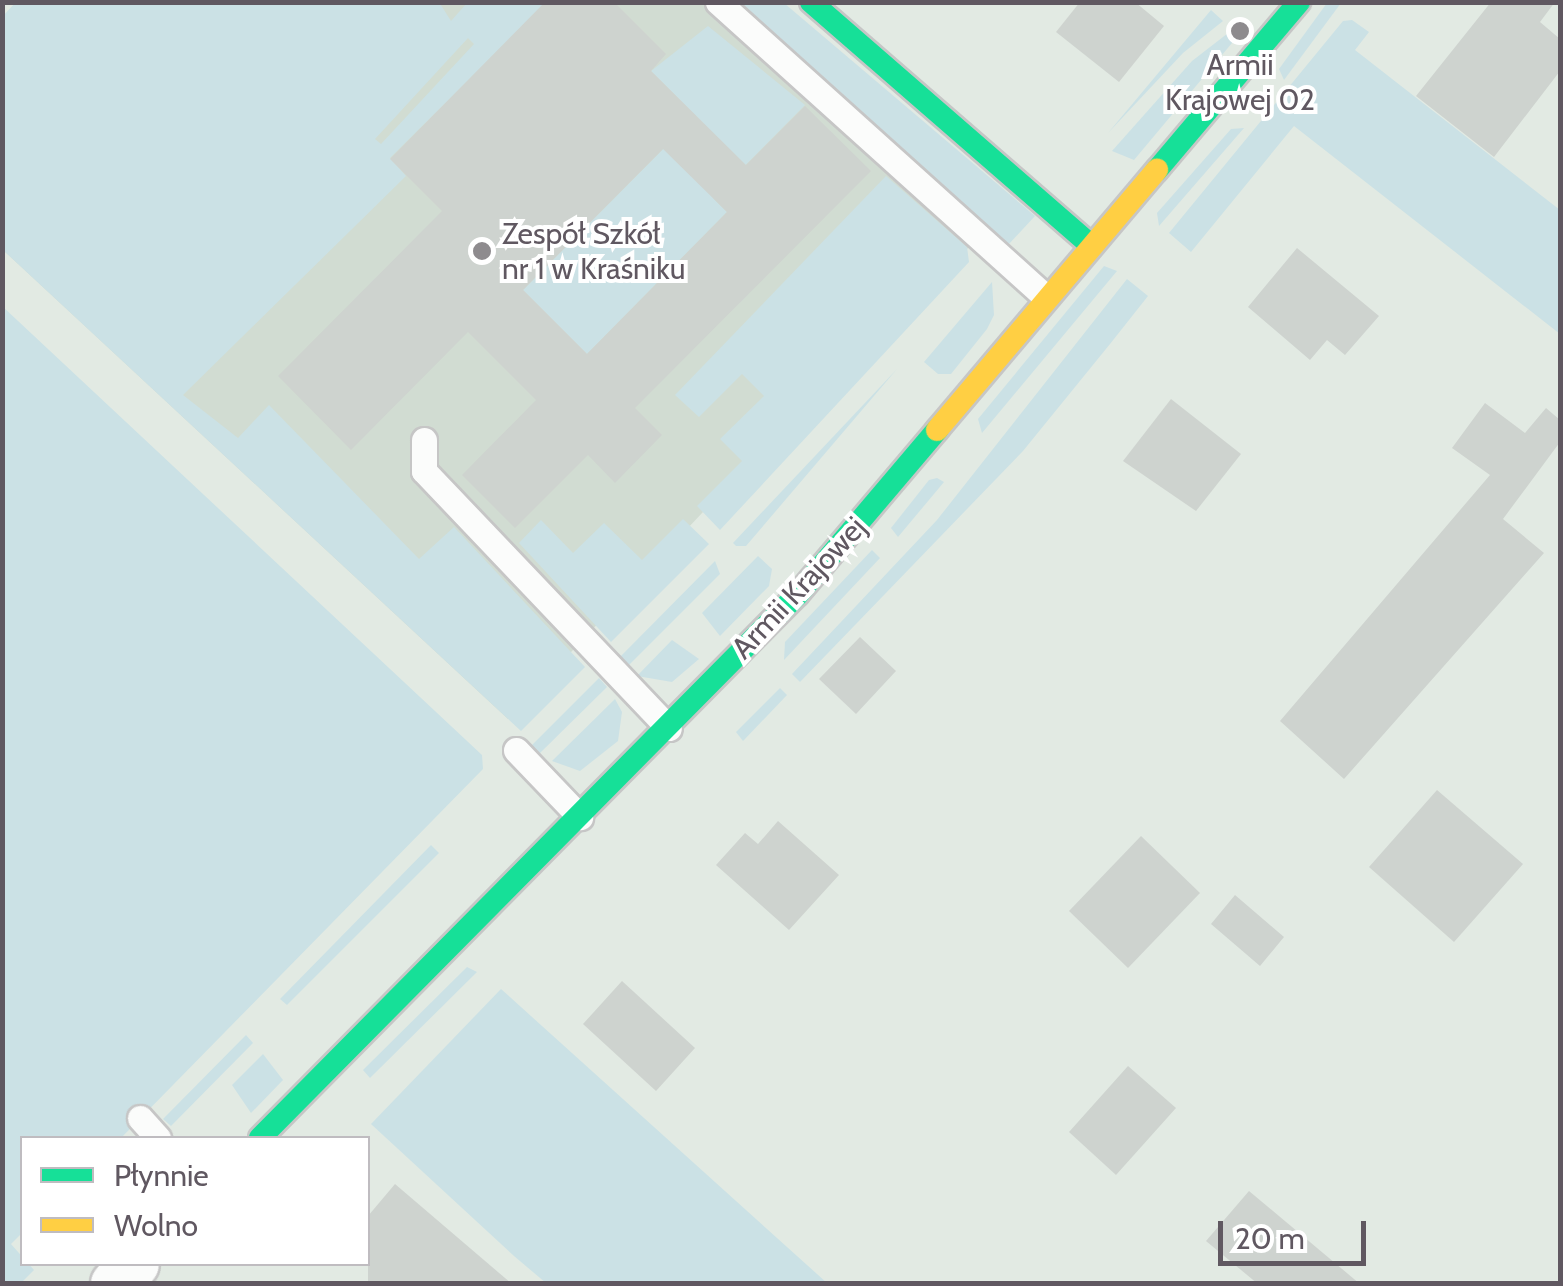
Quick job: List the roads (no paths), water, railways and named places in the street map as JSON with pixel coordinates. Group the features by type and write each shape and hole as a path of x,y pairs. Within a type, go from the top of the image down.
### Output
{"street":[{"path":"810,2 1091,245"},
{"name":"Armii Krajowej","path":"262,1136 669,728 845,542 1046,297 1299,2"},
{"path":"115,1284 133,1266"}],"lane":[{"path":"718,2 1046,297"},
{"path":"424,440 424,471 669,728"},
{"path":"516,750 580,817"},
{"path":"140,1118 156,1136"}],"place":[{"name":"Armii Krajowej 02","path":"1240,31"},
{"name":"Zespół Szkół nr 1 w Kraśniku","path":"482,251"}]}
